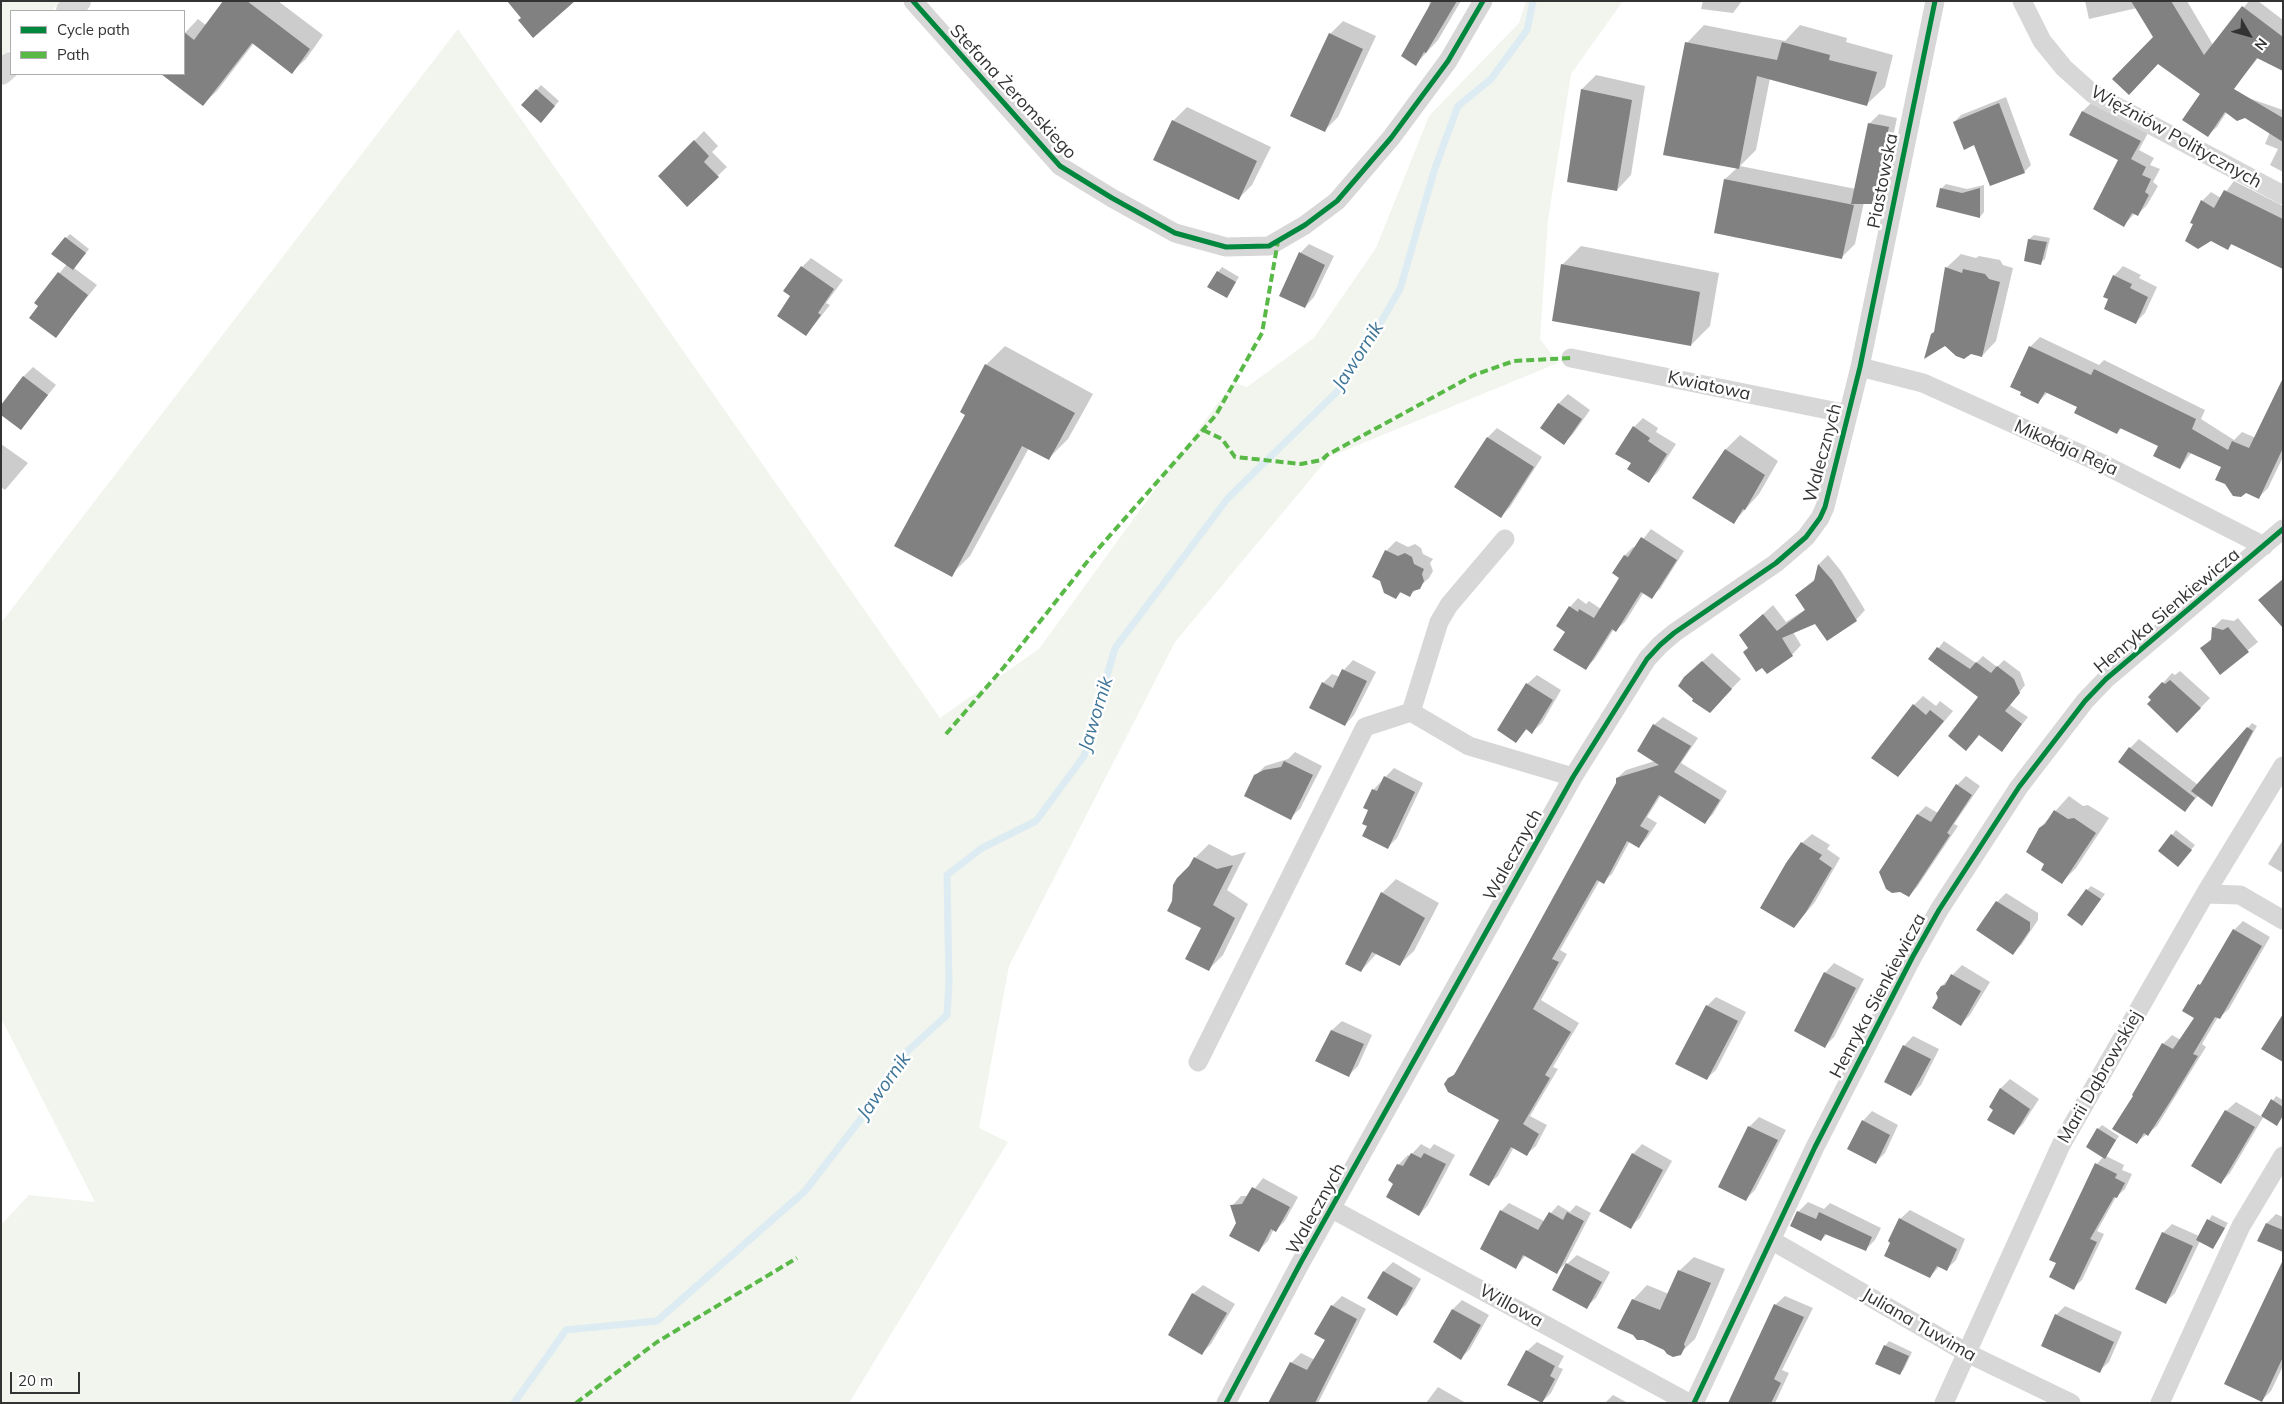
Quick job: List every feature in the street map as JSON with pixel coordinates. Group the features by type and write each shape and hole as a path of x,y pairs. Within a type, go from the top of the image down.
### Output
{"street":[{"path":"69,10 79,1"},
{"name":"Stefana Żeromskiego","path":"913,1 1060,166 1112,198 1176,233 1226,247 1269,246 1305,225 1337,201 1391,138 1448,61 1483,1"},
{"name":"Piastowska","path":"1860,367 1935,1"},
{"name":"Więźniów Politycznych","path":"2022,1 2042,41 2064,68 2093,94 2283,195"},
{"name":"Kwiatowa","path":"1571,358 1848,414"},
{"name":"Walecznych","path":"1226,1403 1573,777 1647,659 1660,645 1776,563 1813,529 1825,507 1860,367"},
{"name":"Mikołaja Reja","path":"1860,367 1923,383 2105,465 2264,546"},
{"name":"Henryka Sienkiewicza","path":"1694,1403 1815,1147 1924,934 2038,761 2085,701 2106,679 2283,529"},
{"path":"1411,712 1439,622 1449,605 1505,539"},
{"path":"1198,1062 1365,727 1411,712 1469,746 1573,777"},
{"name":"Marii Dąbrowskiej","path":"1944,1403 2061,1145 2205,894 2283,766"},
{"path":"2205,894 2240,895 2283,920"},
{"path":"2160,1403 2241,1226 2283,1156"},
{"name":"Willowa","path":"1332,1209 1689,1403"},
{"name":"Juliana Tuwima","path":"1771,1240 1967,1354 2071,1403"}],"shaded area":[{"path":"1,1 62,1 52,10 10,10 10,50 1,58"},
{"path":"1526,1 1623,1 1571,74 1548,220 1540,339 1558,363 1329,457 1175,642 1009,966 979,1128 1008,1142 849,1403 1,1403 1,1225 29,1195 95,1202 1,1018 1,623 458,29 940,718 1039,649 1233,382 1247,387 1314,338 1376,248 1429,116 1519,23"}],"building":[{"path":"223,1 247,1 310,49 292,74 252,43 203,106 162,75 185,75 185,33 194,40"},
{"path":"507,1 575,1 533,38 518,20 521,18"},
{"path":"1432,1 1457,1 1426,53 1424,52 1416,66 1401,56"},
{"path":"2131,1 2171,1 2204,55 2242,6 2283,37 2283,71 2257,58 2234,89 2283,118 2283,142 2245,118 2237,121 2225,112 2208,137 2182,120 2200,94 2158,64 2129,95 2112,79 2153,37"},
{"path":"1329,33 1363,49 1325,132 1290,116"},
{"path":"1685,42 1777,60 1782,42 1830,55 1829,60 1877,72 1867,106 1757,76 1739,169 1663,155"},
{"path":"536,89 555,106 541,123 521,105"},
{"path":"1581,89 1632,100 1617,191 1567,182"},
{"path":"1999,103 2025,173 1990,186 1974,145 1964,150 1953,122"},
{"path":"2082,111 2141,141 2131,159 2146,167 2142,175 2151,179 2145,192 2149,195 2138,216 2132,213 2124,227 2093,209 2118,160 2069,135"},
{"path":"1172,120 1257,161 1239,200 1153,160"},
{"path":"1868,123 1889,127 1872,204 1851,204"},
{"path":"694,140 709,156 704,162 719,177 687,207 658,176"},
{"path":"1724,179 1854,205 1842,259 1714,233"},
{"path":"1940,188 1962,193 1980,188 1980,218 1936,207"},
{"path":"2224,190 2283,219 2283,269 2231,244 2228,250 2211,241 2198,249 2185,241 2193,224 2190,223 2201,200 2214,208"},
{"path":"65,237 86,253 73,270 51,254"},
{"path":"2028,239 2047,242 2041,265 2024,261"},
{"path":"1299,252 1325,265 1305,308 1279,296"},
{"path":"1561,264 1700,292 1691,346 1552,321"},
{"path":"801,266 834,289 818,313 821,315 806,336 777,316 790,296 783,291"},
{"path":"1945,267 1962,273 1963,269 1985,274 1989,279 2000,282 1982,357 1971,354 1964,359 1956,356 1945,346 1924,359 1931,334 1934,332"},
{"path":"1217,271 1236,282 1227,298 1207,287"},
{"path":"58,272 88,295 56,338 29,318 38,306 34,303"},
{"path":"2113,275 2132,284 2130,288 2148,297 2136,324 2104,309 2108,299 2103,297"},
{"path":"2029,346 2091,375 2094,369 2196,419 2192,429 2228,450 2232,441 2249,448 2283,378 2283,448 2259,499 2246,493 2241,497 2233,496 2225,484 2215,480 2221,467 2188,452 2180,469 2153,456 2158,446 2120,428 2117,434 2074,413 2077,407 2045,392 2038,404 2020,395 2021,392 2010,387"},
{"path":"985,364 1075,413 1049,460 1022,446 952,577 894,546 965,415 960,412"},
{"path":"23,376 48,395 21,430 1,415 1,405"},
{"path":"1558,403 1582,419 1564,445 1540,428"},
{"path":"1633,426 1650,438 1648,441 1667,454 1649,483 1627,469 1631,463 1615,454"},
{"path":"1487,437 1534,467 1501,518 1454,487"},
{"path":"1725,449 1765,475 1745,510 1743,509 1734,524 1692,498"},
{"path":"1641,537 1677,560 1652,599 1641,592 1616,632 1612,629 1586,670 1553,650 1565,632 1556,626 1569,606 1578,612 1579,609 1594,618 1619,578 1612,573 1624,555 1628,557"},
{"path":"1385,550 1398,556 1405,553 1412,557 1414,564 1424,569 1422,574 1424,581 1420,589 1413,591 1410,597 1400,592 1396,599 1384,593 1380,581 1372,577"},
{"path":"1818,564 1832,580 1857,621 1827,641 1815,624 1782,638 1793,656 1767,674 1762,668 1756,672 1743,652 1748,648 1739,635 1763,614 1777,631 1805,610 1795,595 1814,581"},
{"path":"2283,579 2283,628 2258,600"},
{"path":"2212,627 2223,630 2228,627 2249,652 2220,675 2200,648 2211,640"},
{"path":"1937,647 1970,669 1976,662 1991,673 1997,666 2014,679 2020,693 2005,711 2022,724 2002,752 1979,735 1966,751 1948,736 1978,697 1928,659"},
{"path":"1702,661 1732,689 1710,713 1692,701 1693,699 1678,686 1684,677"},
{"path":"1342,669 1367,681 1345,726 1309,708 1322,682 1333,688"},
{"path":"2170,680 2201,708 2177,733 2147,704 2151,700 2148,697 2162,682 2165,684"},
{"path":"1526,683 1553,700 1532,734 1526,729 1516,743 1497,730"},
{"path":"1913,704 1926,715 1930,710 1944,721 1898,777 1871,758"},
{"path":"1653,724 1691,746 1674,772 1720,800 1705,824 1659,795 1640,826 1649,831 1639,848 1627,841 1604,884 1597,880 1552,959 1559,962 1533,1009 1571,1032 1545,1075 1550,1078 1523,1124 1539,1134 1527,1156 1511,1147 1489,1186 1469,1175 1499,1120 1448,1092 1444,1084 1448,1078 1454,1075 1511,974 1616,783 1616,778 1659,765 1637,751"},
{"path":"2247,727 2253,731 2212,807 2191,791"},
{"path":"2129,747 2195,798 2185,812 2118,762"},
{"path":"1284,761 1313,775 1291,820 1244,796 1254,775 1264,770 1281,767"},
{"path":"1384,776 1415,792 1388,849 1362,836 1367,826 1362,824 1368,810 1363,808 1372,789 1377,791"},
{"path":"1956,784 1972,795 1947,833 1950,835 1909,897 1900,892 1892,893 1886,889 1879,872 1917,814 1931,822"},
{"path":"2054,810 2068,819 2074,818 2096,833 2062,884 2041,870 2044,864 2026,852 2039,828 2045,824"},
{"path":"2171,834 2192,850 2178,867 2158,851"},
{"path":"1801,842 1822,855 1819,859 1832,868 1806,912 1794,928 1760,908 1786,863"},
{"path":"1194,857 1217,869 1233,865 1213,905 1235,918 1209,971 1185,959 1201,928 1167,911 1172,901 1173,885"},
{"path":"2086,889 2101,899 2082,926 2067,915"},
{"path":"1381,892 1425,918 1400,966 1372,952 1361,972 1345,964"},
{"path":"1996,901 2030,922 2030,930 2013,955 1976,930"},
{"path":"2233,929 2262,946 2220,1019 2215,1017 2193,1054 2198,1056 2173,1097 2148,1136 2144,1133 2137,1144 2112,1129 2133,1096 2162,1043 2173,1049 2194,1018 2182,1011 2198,984 2200,985"},
{"path":"1824,972 1856,988 1825,1048 1794,1031"},
{"path":"1951,974 1981,991 1961,1026 1932,1008 1938,998 1936,993 1941,986 1945,985"},
{"path":"1706,1005 1738,1021 1707,1080 1675,1064"},
{"path":"2283,1014 2283,1062 2261,1049"},
{"path":"1331,1030 1364,1044 1349,1077 1315,1061"},
{"path":"1903,1045 1931,1059 1911,1096 1884,1082"},
{"path":"2000,1088 2030,1109 2014,1135 1987,1120 1993,1110 1989,1107"},
{"path":"2271,1099 2283,1107 2283,1115 2277,1126 2261,1116"},
{"path":"2225,1110 2255,1127 2221,1184 2191,1166"},
{"path":"1862,1120 1890,1135 1876,1164 1847,1149"},
{"path":"1748,1126 1778,1140 1746,1201 1718,1187"},
{"path":"2097,1128 2116,1140 2105,1159 2086,1147"},
{"path":"1411,1153 1421,1158 1424,1153 1446,1164 1419,1216 1386,1197 1393,1184 1388,1180 1397,1164 1403,1166"},
{"path":"1632,1153 1663,1170 1631,1229 1599,1211"},
{"path":"2095,1163 2117,1174 2115,1178 2125,1183 2117,1198 2114,1197 2090,1239 2097,1242 2074,1290 2049,1277 2056,1263 2049,1260"},
{"path":"1252,1187 1290,1207 1276,1232 1271,1229 1259,1252 1229,1236 1236,1223 1230,1205 1242,1204"},
{"path":"1500,1210 1538,1230 1549,1212 1563,1220 1567,1212 1584,1221 1557,1274 1523,1255 1516,1269 1480,1249"},
{"path":"1797,1211 1816,1219 1819,1212 1872,1237 1866,1251 1825,1234 1821,1241 1790,1226"},
{"path":"1899,1218 1957,1249 1947,1271 1937,1266 1930,1278 1884,1256 1890,1243 1888,1241"},
{"path":"2207,1219 2225,1228 2213,1249 2196,1240"},
{"path":"2266,1223 2283,1230 2283,1252 2257,1241"},
{"path":"2162,1232 2193,1246 2166,1304 2135,1289"},
{"path":"2283,1260 2283,1357 2262,1402 2224,1384"},
{"path":"1566,1263 1602,1282 1587,1309 1552,1290"},
{"path":"1678,1270 1711,1283 1681,1355 1673,1357 1664,1350 1643,1340 1637,1340 1633,1335 1617,1328 1632,1299 1660,1310"},
{"path":"1383,1271 1413,1288 1397,1316 1367,1298"},
{"path":"1192,1293 1227,1313 1202,1355 1168,1335"},
{"path":"1774,1304 1804,1317 1774,1379 1781,1383 1771,1403 1728,1403"},
{"path":"1331,1305 1357,1319 1315,1403 1268,1403 1290,1362 1307,1370 1325,1340 1314,1334"},
{"path":"1452,1309 1481,1325 1461,1360 1433,1342"},
{"path":"2055,1314 2114,1342 2100,1373 2041,1346"},
{"path":"1884,1345 1909,1356 1900,1375 1875,1364"},
{"path":"1526,1350 1555,1366 1550,1376 1555,1379 1542,1403 1507,1385"}],"waterway":[{"name":"Jawornik","path":"514,1403 566,1330 657,1321 805,1191 860,1120 900,1058 947,1015 949,983 947,875 982,848 1036,821 1084,756 1115,648 1228,498 1345,384 1400,289 1435,168 1458,106 1491,79 1527,30 1533,1"}],"marked path":[{"path":"946,734 1004,667 1091,557 1216,415 1262,333 1278,241"},
{"path":"1203,430 1222,439 1235,457 1301,464 1322,460 1327,455 1474,375 1514,361 1571,358"},
{"path":"576,1403 657,1342 797,1258"}],"cycle path":[{"path":"913,1 1060,166 1175,233 1226,247 1269,246 1305,225 1337,201 1391,138 1448,61 1483,1"},
{"path":"1226,1403 1301,1262 1573,777 1647,659 1674,633 1776,563 1806,537 1820,518 1825,507 1860,367 1935,1"},
{"path":"1694,1403 1815,1147 1912,958 1939,910 2019,787 2085,701 2106,679 2283,529"}]}
